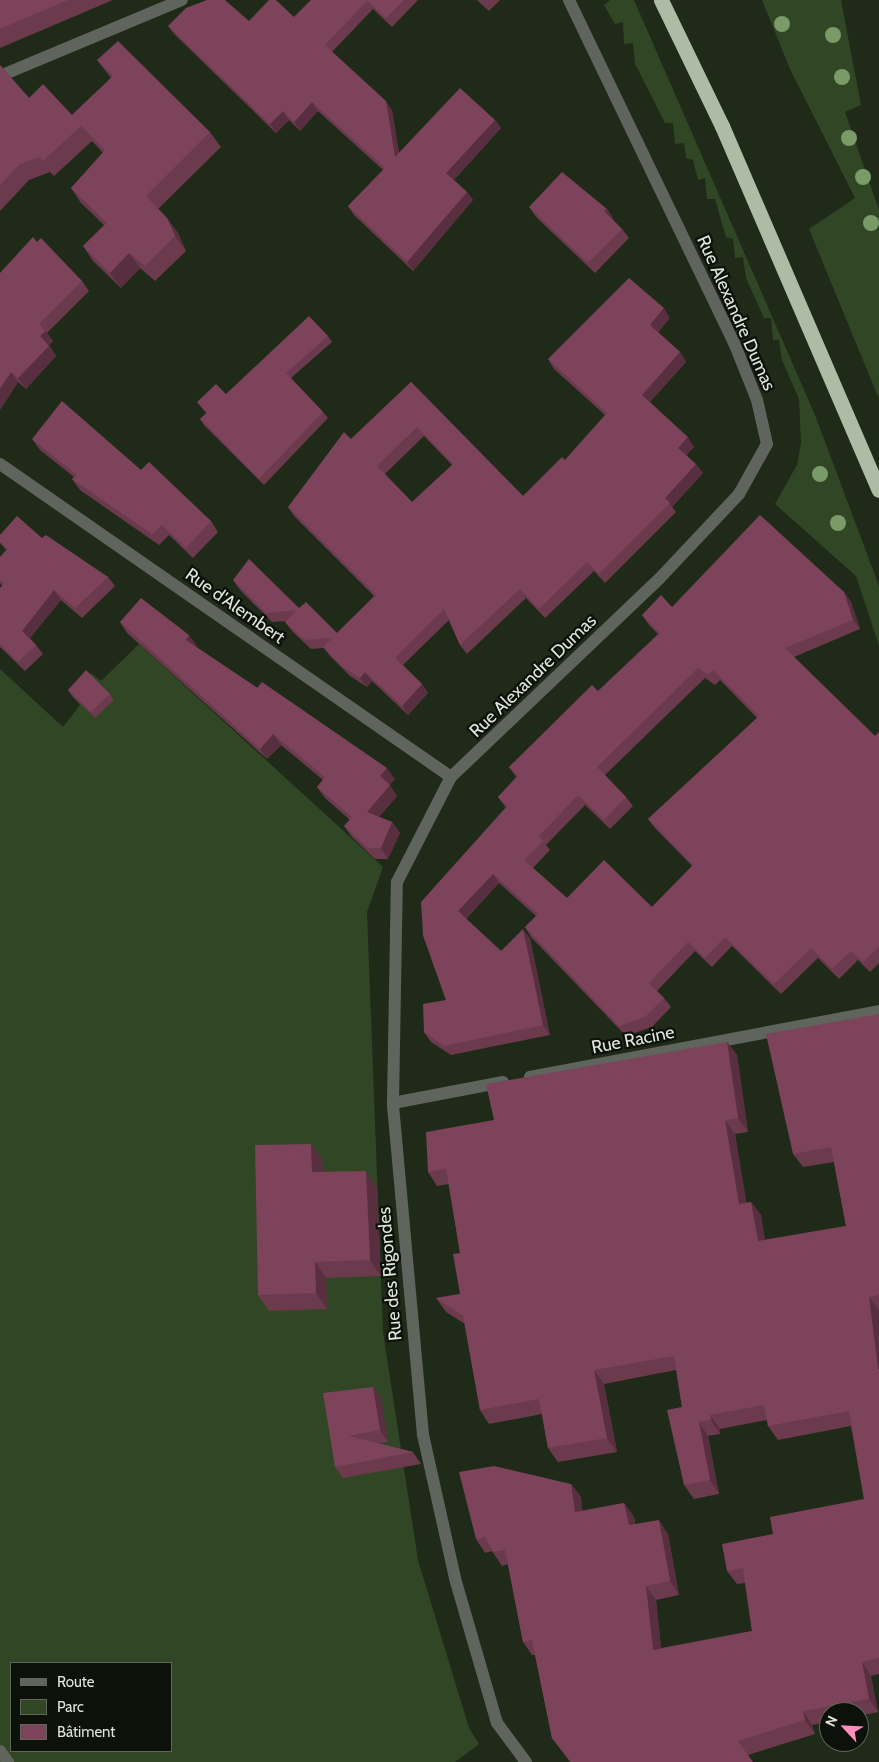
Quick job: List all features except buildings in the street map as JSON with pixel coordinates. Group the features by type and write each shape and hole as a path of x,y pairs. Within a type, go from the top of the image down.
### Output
{"highway":[{"path":"661,0 722,126 879,490"}],"street":[{"path":"0,76 182,0"},
{"name":"Rue Alexandre Dumas","path":"451,777 659,579 739,494 767,444 757,400 735,345 569,0"},
{"name":"Rue d'Alembert","path":"0,464 451,777"},
{"name":"Rue des Rigondes","path":"451,777 397,882 393,1103 423,1435 455,1578 497,1723 526,1762"},
{"name":"Rue Racine","path":"393,1103 879,1012"},
{"path":"0,1751 8,1762"}],"green space":[{"path":"610,0 634,0 815,415 879,586 879,646 856,576 775,504 797,465 801,443 799,399 782,360 779,340 773,340 771,318 764,318 746,278 743,257 735,258 733,239 726,237 715,199 707,199 705,178 698,180 693,160 686,158 684,143 675,144 673,123 665,123 635,64 633,43 624,44 623,22 615,24 604,5"},
{"path":"762,0 841,0 861,105 845,112 879,210 879,399 809,229 855,198 790,69"},
{"path":"139,644 383,867 367,912 383,1332 418,1560 469,1728 479,1744 455,1762 0,1762 0,669 63,727 80,705 72,696 91,673 101,681"}]}
